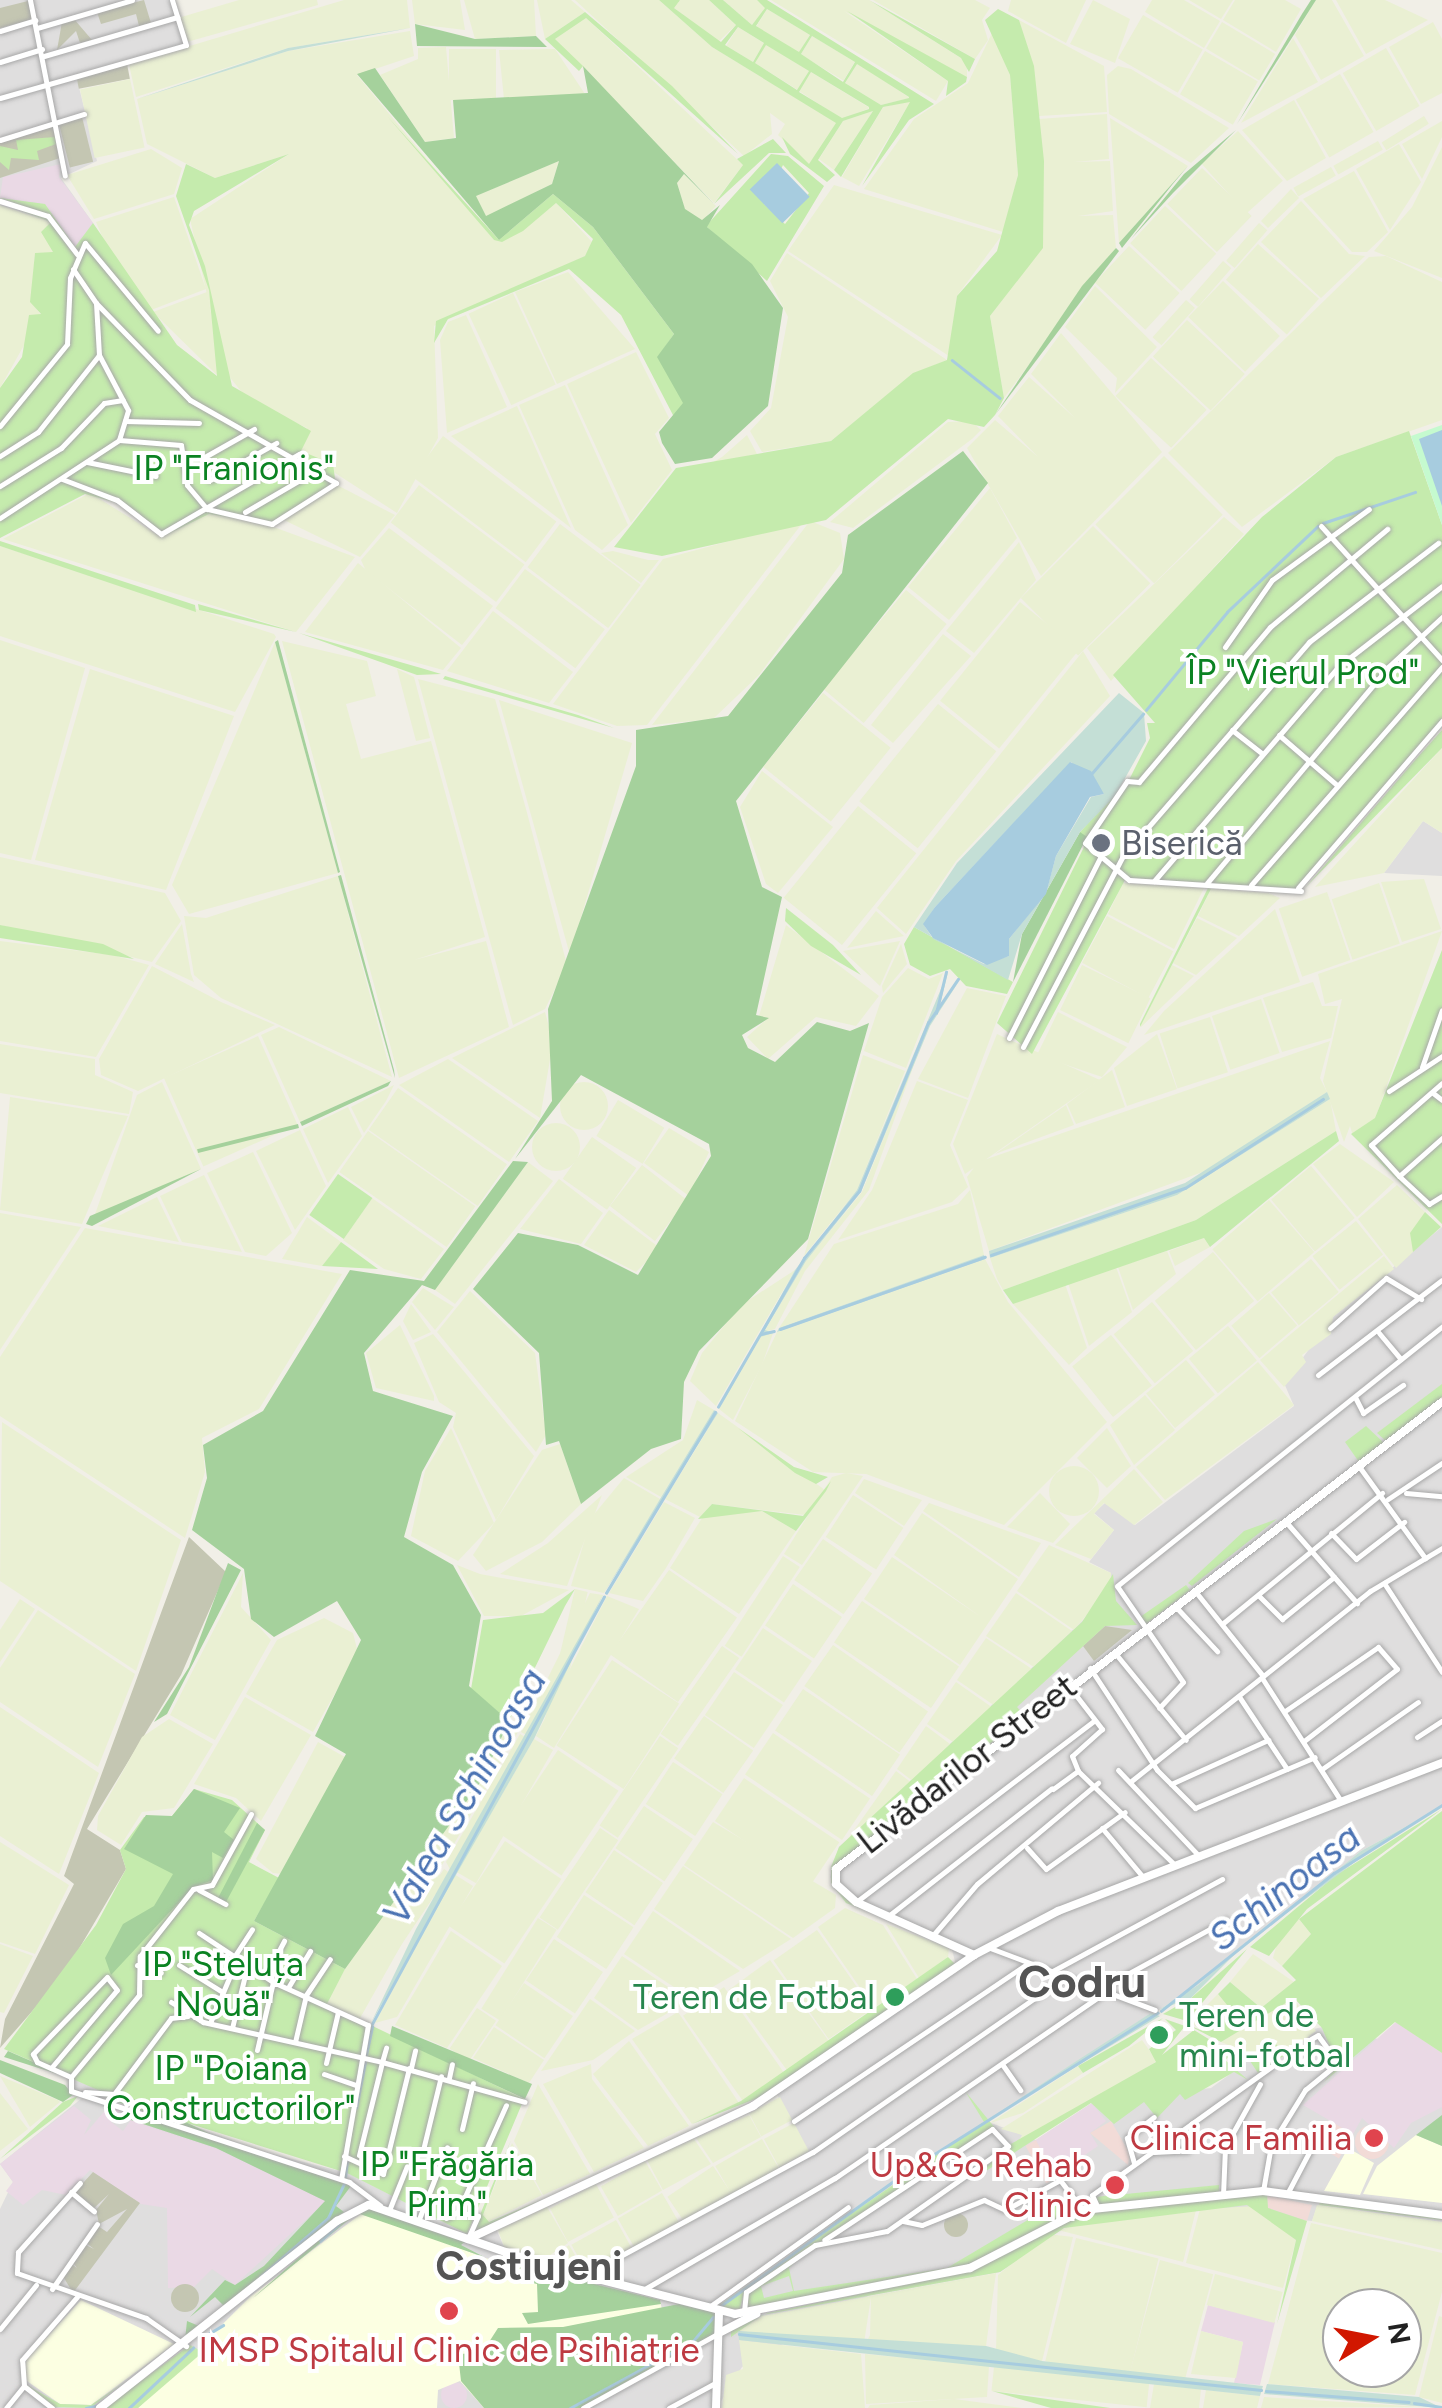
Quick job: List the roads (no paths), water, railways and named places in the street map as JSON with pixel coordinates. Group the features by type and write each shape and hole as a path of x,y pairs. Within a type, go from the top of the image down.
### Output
{"street":[{"path":"30,0 65,176"},
{"path":"0,31 132,0"},
{"path":"0,98 186,45 172,0"},
{"path":"0,62 177,17"},
{"path":"0,140 84,114"},
{"path":"0,201 48,216 76,254"},
{"path":"0,426 67,344 76,254 92,243 158,331"},
{"path":"73,269 96,303 190,400 322,467 335,486 280,522 245,512 207,509 188,485 181,444 119,440"},
{"path":"0,518 119,440 125,420 123,400 99,355 96,303"},
{"path":"0,456 38,432 99,355"},
{"path":"0,486 60,448 104,403 123,400"},
{"path":"125,420 198,423"},
{"path":"201,459 254,430"},
{"path":"210,480 276,443"},
{"path":"62,479 123,504 160,534 299,454"},
{"path":"94,458 156,476"},
{"path":"245,512 322,467"},
{"path":"1224,647 1266,586 1326,533 1369,509"},
{"path":"1251,885 1442,664 1321,526"},
{"path":"1387,530 1348,556 1270,627 1139,782 1128,780 1085,843 1114,868 1154,881 1300,890 1442,721"},
{"path":"1023,1047 1114,868 1232,730 1374,585 1438,543"},
{"path":"1154,881 1279,735 1400,613 1442,586"},
{"path":"1207,883 1308,760 1420,636 1442,617"},
{"path":"1232,730 1263,754"},
{"path":"1279,735 1337,785"},
{"path":"1009,1038 1101,856"},
{"path":"1422,1067 1442,1010"},
{"path":"1389,1091 1442,1056"},
{"path":"1442,1083 1370,1146 1430,1204 1442,1196"},
{"path":"1433,1093 1442,1100"},
{"path":"1400,1176 1442,1138"},
{"path":"1330,1328 1386,1278 1422,1300"},
{"path":"1318,1374 1422,1300 1442,1280"},
{"path":"1159,1708 1184,1684 1142,1628 1117,1586 1441,1330"},
{"path":"1378,1333 1402,1359"},
{"path":"1354,1396 1363,1413 1403,1385"},
{"name":"Livădarilor Street","path":"974,1955 856,1902 836,1884 838,1867 1090,1668 1442,1402"},
{"path":"1406,1493 1442,1463"},
{"path":"1358,1465 1405,1522 1425,1558"},
{"path":"1222,1624 1385,1496 1442,1496"},
{"path":"1284,1520 1357,1603"},
{"path":"1332,1534 1356,1559 1405,1522"},
{"path":"1130,1782 1357,1603 1442,1548"},
{"path":"1259,1596 1282,1619 1334,1577"},
{"path":"1387,1581 1388,1590 1442,1672"},
{"path":"1194,1589 1262,1677 1342,1804"},
{"path":"1174,1604 1218,1651"},
{"path":"1285,1711 1380,1646 1398,1675 1304,1741"},
{"path":"1114,1651 1186,1740"},
{"path":"1090,1668 1154,1764 1170,1784 1200,1808 1314,1757"},
{"path":"1068,1685 1101,1733 1071,1758 1078,1771 1098,1783 1175,1865"},
{"path":"1240,1698 1287,1769"},
{"path":"1322,1768 1418,1702"},
{"path":"856,1902 1095,1720"},
{"path":"1417,1737 1442,1721"},
{"path":"1170,1784 1268,1740"},
{"path":"468,2239 753,2106 974,1955 1198,1855 1342,1804 1442,1763"},
{"path":"1118,1770 1198,1855"},
{"path":"888,1917 1078,1771"},
{"path":"934,1934 1098,1783"},
{"path":"1027,1848 1046,1869 1125,1812"},
{"path":"251,1814 214,1882 197,1888 138,1965 139,1996 72,2077 70,2090 114,2094 171,2018 188,2016 502,2090 525,2102"},
{"path":"1102,1828 1145,1879"},
{"path":"1049,1973 1222,1879"},
{"path":"197,1888 226,1904"},
{"path":"641,2293 1002,2064 1103,1991 1226,1920"},
{"path":"210,2022 235,1958 252,1929"},
{"path":"199,1933 264,1977 368,2025 341,2179"},
{"path":"264,1977 284,1941"},
{"path":"990,1948 1156,2010"},
{"path":"289,1986 310,1951"},
{"path":"295,2042 306,1995 330,1959"},
{"path":"794,2120 1025,1964"},
{"path":"138,1965 161,1973"},
{"path":"179,1965 221,1991"},
{"path":"232,2028 247,1966"},
{"path":"50,2068 117,1990 112,1980 100,1978 34,2054 50,2068 72,2077"},
{"path":"584,2276 813,2152 1063,1978"},
{"path":"258,2050 274,1982"},
{"path":"171,2002 188,2016"},
{"path":"326,2063 338,2012"},
{"path":"1263,2192 1271,2145 1306,2090 1338,2063 1318,2035 1310,2039"},
{"path":"360,2156 386,2048"},
{"path":"344,2156 360,2156 383,2174 415,2050"},
{"path":"449,2078 452,2064"},
{"path":"1002,2064 1020,2090"},
{"path":"1098,2208 1092,2195 1272,2066"},
{"path":"324,2074 356,2085"},
{"path":"422,2154 440,2076"},
{"path":"462,2129 473,2083"},
{"path":"1223,2195 1225,2148 1260,2084"},
{"path":"498,2102 502,2090"},
{"path":"88,2092 341,2179 385,2207 468,2239 641,2293 744,2316"},
{"path":"458,2212 506,2105"},
{"path":"1134,2164 1128,2138 1154,2117"},
{"path":"744,2316 746,2292 824,2240 992,2128 1007,2153 903,2221 824,2240"},
{"path":"1288,2194 1317,2137"},
{"path":"419,2219 447,2147"},
{"path":"1151,2152 1188,2150"},
{"path":"100,2408 186,2346 337,2220 385,2207 407,2166"},
{"path":"903,2221 922,2225 984,2200 1005,2210 1060,2180 1083,2210"},
{"path":"80,2183 14,2260 36,2285 154,2321 186,2346"},
{"path":"71,2192 94,2211"},
{"path":"583,2408 744,2316 970,2268 1083,2210 1263,2192 1442,2215"},
{"path":"717,2310 848,2208"},
{"path":"446,2218 458,2212 478,2216 468,2239"},
{"path":"52,2289 97,2224"},
{"path":"0,2329 36,2285"},
{"path":"6,2408 24,2386 22,2360 79,2296"},
{"path":"716,2408 722,2330 717,2310"},
{"path":"672,2407 715,2383"},
{"path":"24,2386 52,2408"}],"waterway":[{"path":"952,360 1000,398"},
{"name":"Valea Schinoasa","path":"1323,523 1415,492"},
{"name":"Valea Schinoasa","path":"1146,710 1227,612 1318,526"},
{"name":"Valea Schinoasa","path":"1092,773 1143,714"},
{"path":"936,1013 946,972"},
{"name":"Valea Schinoasa","path":"718,1407 804,1258 859,1191 928,1023 958,979"},
{"path":"991,1255 1185,1188 1323,1099"},
{"path":"780,1329 985,1257"},
{"path":"761,1334 774,1331"},
{"name":"Valea Schinoasa","path":"606,1593 715,1412"},
{"name":"Valea Schinoasa","path":"372,2024 604,1597"},
{"name":"Schinoasa","path":"1161,2011 1334,1873 1442,1805"},
{"name":"Schinoasa","path":"719,2307 909,2170 1157,2013"},
{"name":"Valea Schinoasa","path":"366,2055 372,2027"},
{"name":"Valea Schinoasa","path":"356,2108 365,2062"},
{"name":"Valea Schinoasa","path":"345,2177 347,2160"},
{"name":"Valea Schinoasa","path":"260,2277 328,2218 344,2183"},
{"path":"320,2241 339,2224"},
{"name":"Schinoasa","path":"570,2408 693,2341 713,2317"},
{"path":"205,2336 223,2325"},
{"path":"739,2334 1261,2390"},
{"name":"Valea Schinoasa","path":"199,2343 205,2337"},
{"name":"Valea Schinoasa","path":"129,2408 193,2348"},
{"path":"1266,2391 1409,2402"},
{"path":"1414,2403 1442,2407"},
{"path":"86,2408 99,2405"}],"place":[{"name":"Biserică","path":"1101,843"},
{"name":"Teren de Fotbal","path":"895,1997"},
{"name":"Teren de mini-fotbal","path":"1159,2035"},
{"name":"Clinica Familia","path":"1374,2138"},
{"name":"Up&Go Rehab Clinic","path":"1115,2185"},
{"name":"IMSP Spitalul Clinic de Psihiatrie","path":"449,2311"}],"district":[{"name":"Codru","path":"1082,1982"},
{"name":"Costiujeni","path":"529,2266"}],"park label":[{"name":"IP \"Franionis\"","path":"234,468"},
{"name":"ÎP \"Vierul Prod\"","path":"1303,672"},
{"name":"IP \"Steluța Nouă\"","path":"223,1984"},
{"name":"IP \"Poiana Constructorilor\"","path":"231,2088"},
{"name":"IP \"Frăgăria Prim\"","path":"447,2184"}]}
